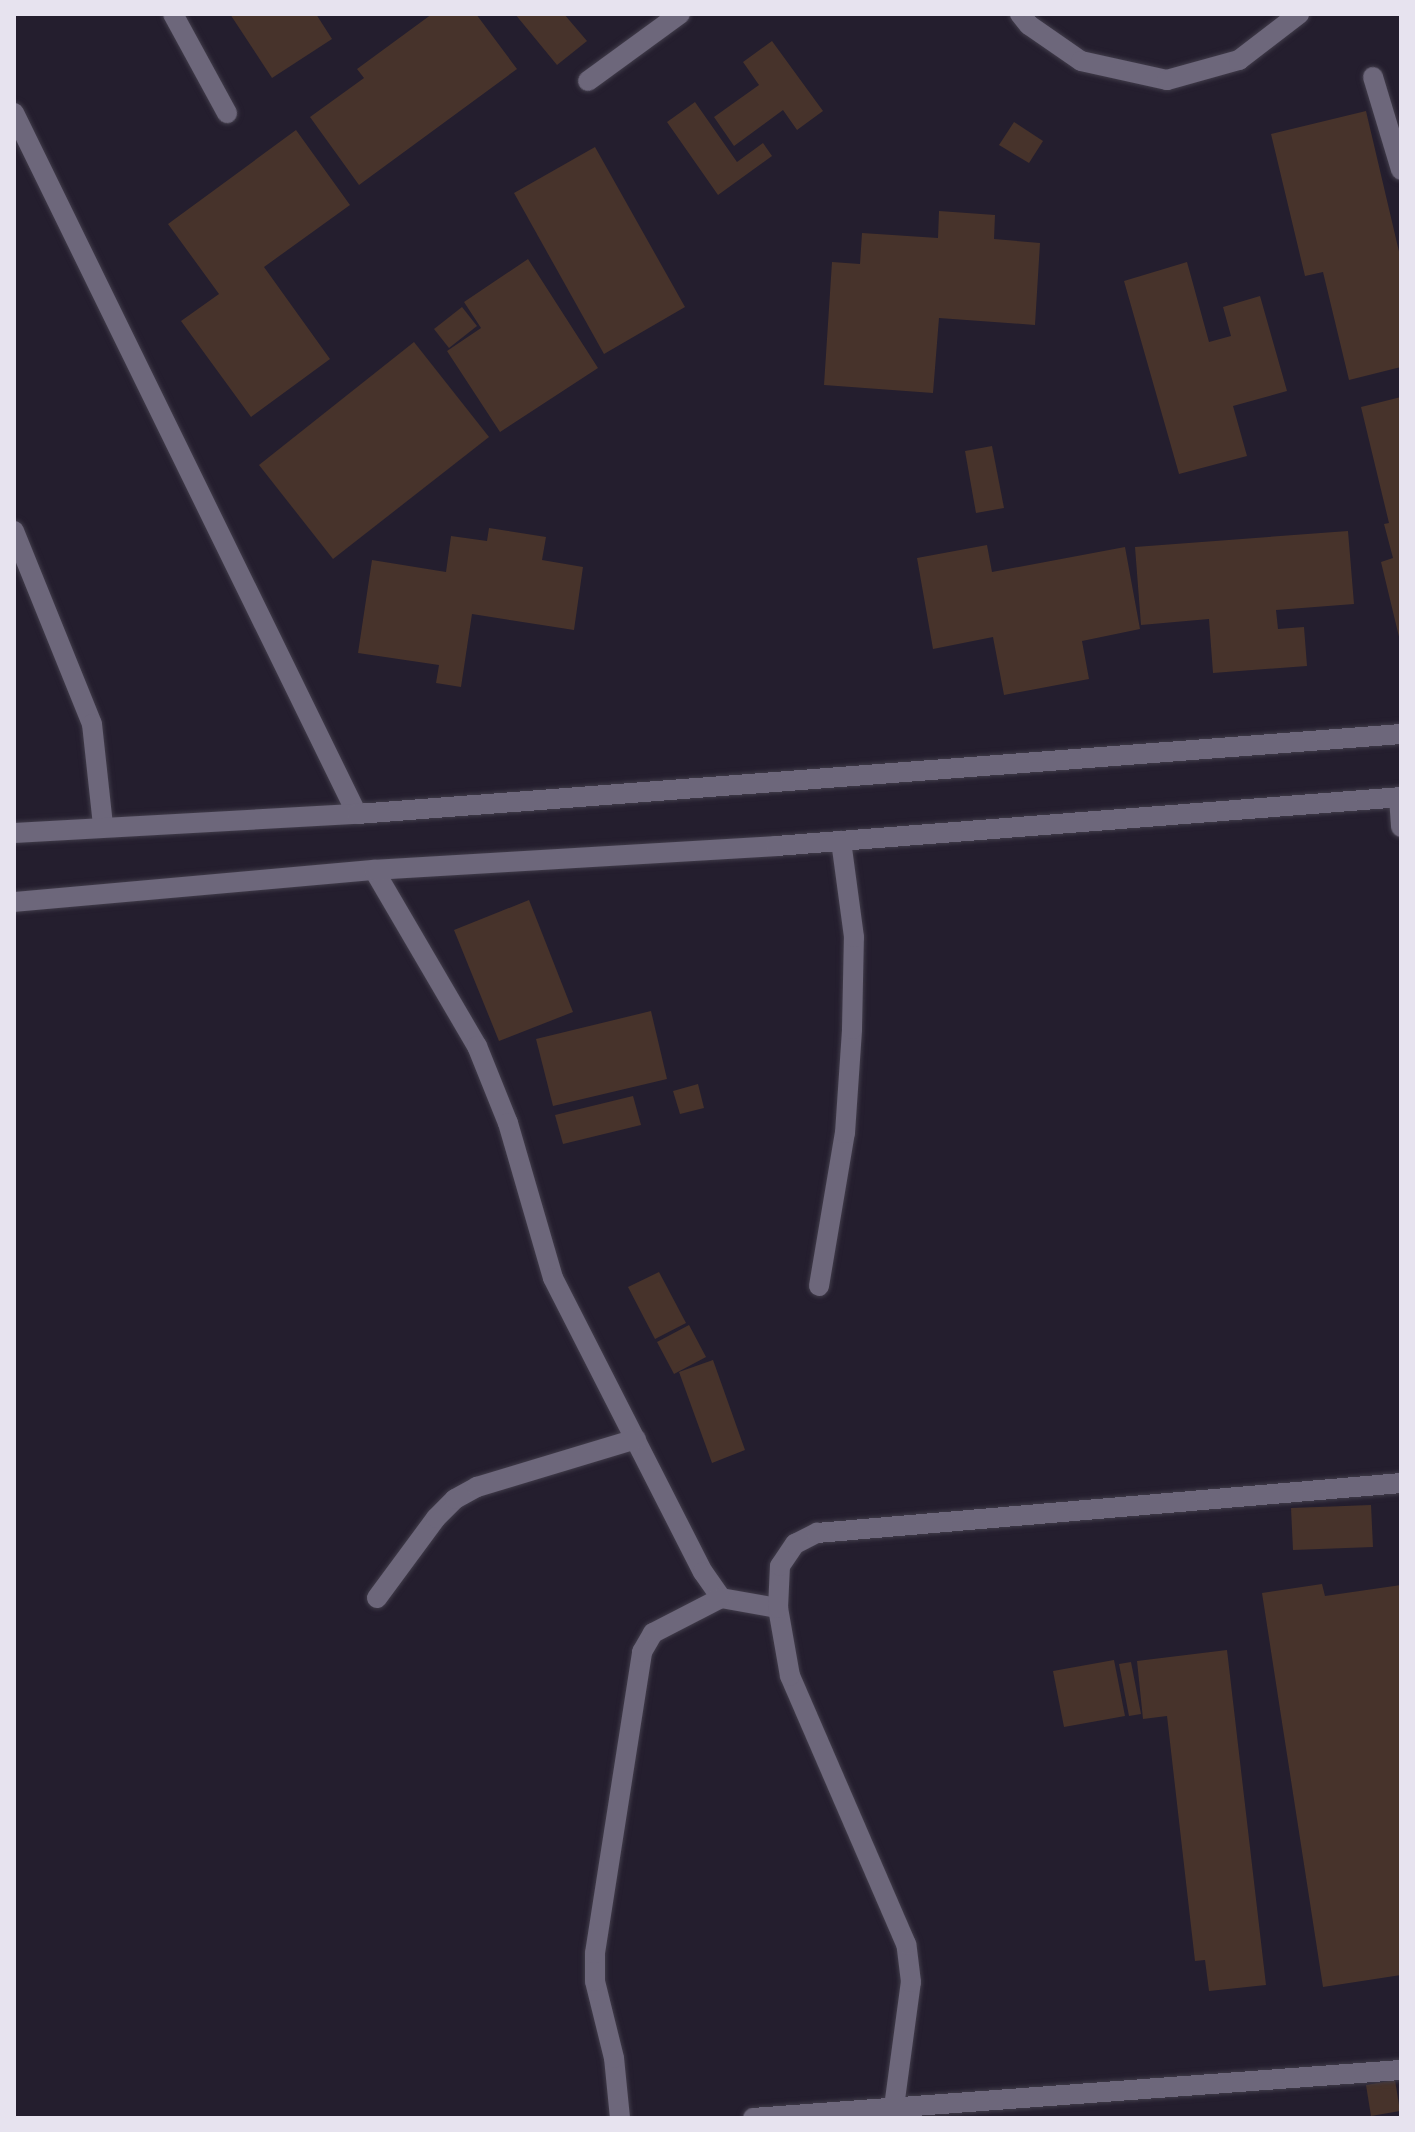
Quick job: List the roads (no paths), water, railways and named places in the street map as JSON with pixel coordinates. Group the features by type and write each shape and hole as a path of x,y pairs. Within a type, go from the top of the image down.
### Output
{"street":[{"path":"173,14 227,113"},
{"path":"588,81 680,14"},
{"path":"1020,14 1029,25 1081,61 1167,80 1239,60 1299,14"},
{"path":"1373,77 1401,170"},
{"path":"14,113 357,814"},
{"path":"14,531 92,724 103,825"},
{"path":"14,833 103,825 357,814 1401,734"},
{"path":"14,902 374,870 841,841 1400,797 1401,827"},
{"path":"819,1286 845,1133 852,1029 854,937 841,841"},
{"path":"374,870 477,1046 508,1123 553,1278 703,1572 721,1598"},
{"path":"377,1598 436,1518 455,1499 477,1487 636,1439"},
{"path":"894,2107 911,1982 906,1944 790,1676 778,1608 780,1566 795,1544 817,1533 1401,1483"},
{"path":"620,2118 614,2058 595,1981 595,1953 642,1652 653,1633 721,1598 778,1608"},
{"path":"753,2118 1401,2070"}]}
